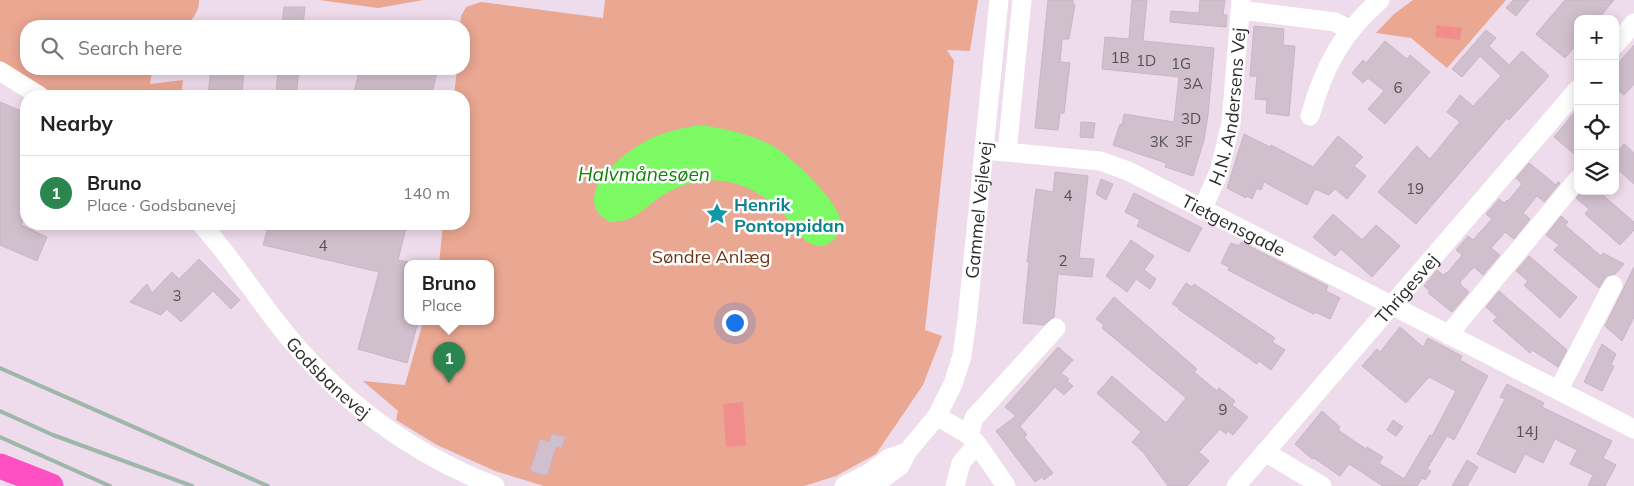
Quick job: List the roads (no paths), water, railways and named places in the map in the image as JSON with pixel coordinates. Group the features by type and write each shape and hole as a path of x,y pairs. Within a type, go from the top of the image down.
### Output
{"main road":[{"path":"0,466 51,486"}],"street":[{"name":"Gammel Vejlevej","path":"937,416 953,384 962,356 999,0"},
{"path":"1007,152 1022,0"},
{"path":"1310,116 1322,78 1332,57 1350,30 1380,0"},
{"path":"1241,5 1335,22 1350,30"},
{"name":"H.N. Andersens Vej","path":"1202,210 1219,172 1231,123 1241,5"},
{"path":"1619,41 1634,24"},
{"path":"0,71 29,90"},
{"path":"0,83 20,90"},
{"name":"Thrigesvej","path":"1236,486 1574,94"},
{"name":"Tietgensgade","path":"984,150 1100,161 1128,171 1634,429"},
{"path":"1448,335 1574,184"},
{"name":"Godsbanevej","path":"206,230 278,324 334,387 400,438 461,471 495,486"},
{"path":"1558,389 1613,285"},
{"path":"955,486 961,463 973,439 974,418 1056,328"},
{"path":"872,486 900,466 907,452 937,416 973,439 1006,486"},
{"path":"844,486 871,472 889,458 907,452"},
{"path":"1265,452 1322,486"}],"water":[{"name":"Halvmånesøen","path":"702,125 729,130 754,138 771,145 790,158 813,180 832,203 841,223 836,237 831,242 821,246 807,242 782,212 765,198 752,190 731,182 714,180 696,182 679,187 663,195 635,216 625,220 609,222 599,213 594,201 596,190 602,178 622,157 654,137"}],"railway":[{"path":"0,368 268,486"},
{"path":"0,411 53,435 192,486"},
{"path":"0,437 110,486"}],"place":[{"name":"Henrik Pontoppidan","path":"717,214"},
{"name":"Bruno","path":"449,383"}],"park label":[{"name":"Søndre Anlæg","path":"711,256"}]}
